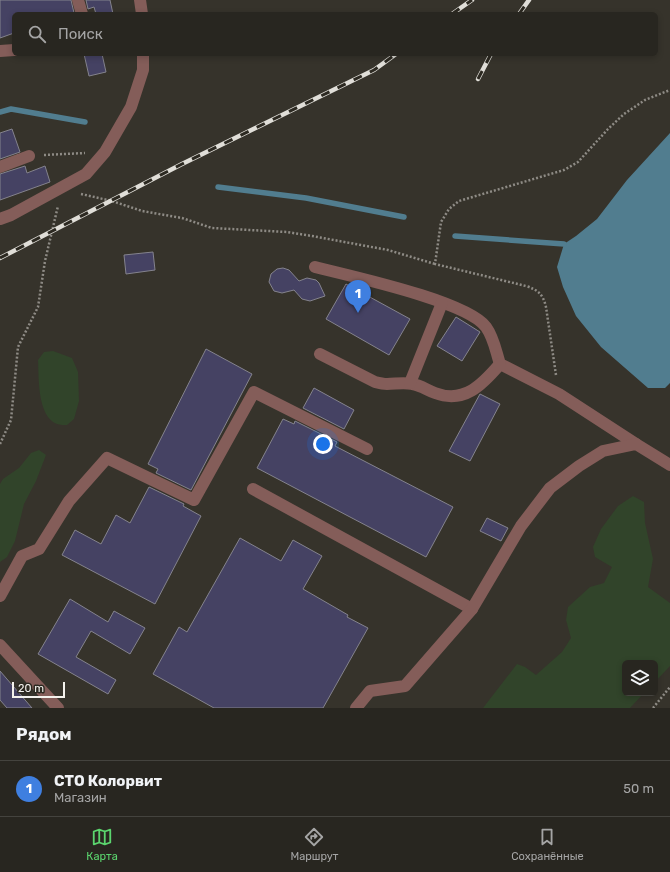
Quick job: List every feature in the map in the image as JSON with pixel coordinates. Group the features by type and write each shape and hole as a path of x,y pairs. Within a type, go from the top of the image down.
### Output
{"street":[{"path":"78,0 81,12"},
{"path":"140,0 142,12"},
{"path":"0,51 12,50"},
{"path":"0,219 60,190 86,174 105,152 131,107 143,70 144,56"},
{"path":"0,167 29,156"},
{"path":"315,267 388,286 442,303 478,319 486,327 492,338 500,364 559,394 670,465"},
{"path":"410,383 442,303"},
{"path":"320,354 375,382 385,385 410,383 448,397 456,397 476,388 490,376 500,364"},
{"path":"0,596 22,556 39,549 69,501 107,458 194,500 254,392 367,449"},
{"path":"356,708 370,691 405,686 472,609 521,526 550,488 579,466 603,451 636,444"},
{"path":"253,489 472,609"},
{"path":"0,645 58,708"}],"path":[{"path":"435,264 441,222 446,212 454,205 460,201 564,170 578,162 624,114 645,100 670,90"},
{"path":"29,156 105,152"},
{"path":"0,444 11,420 18,346 38,307 45,261 57,213 60,190 112,201 142,211 182,218 212,228 287,232 388,250 435,264 536,289 544,298 546,307 559,394"},
{"path":"653,708 670,687"}],"green space":[{"path":"53,351 72,358 78,372 79,401 74,419 67,425 57,424 50,420 42,405 40,396 38,360 44,352"},
{"path":"39,450 46,455 36,481 24,504 15,541 7,557 0,562 0,484 3,479 19,468 31,453"},
{"path":"633,496 644,502 645,523 653,559 648,587 670,603 670,666 658,679 658,660 622,660 622,696 641,696 630,708 483,708 517,664 525,667 536,675 562,652 571,638 566,620 568,607 590,587 604,583 612,567 595,557 593,547 601,529 618,506"}],"water":[{"path":"670,133 670,383 665,388 648,388 601,347 576,316 563,287 557,267 564,244 597,219 627,180"}],"building":[{"path":"0,0 71,0 74,12 12,12 12,34 0,38"},
{"path":"86,0 110,0 113,12 95,12 94,7 88,9"},
{"path":"84,56 102,56 106,72 89,76"},
{"path":"12,129 20,152 0,159 0,133"},
{"path":"25,166 27,173 45,166 50,182 0,200 0,174"},
{"path":"153,252 155,270 126,274 124,255"},
{"path":"283,268 289,270 299,281 307,278 316,280 325,296 310,301 302,299 294,290 282,293 274,291 269,282 271,274 277,269"},
{"path":"346,284 410,319 389,355 326,319"},
{"path":"456,317 480,332 462,361 437,346"},
{"path":"206,349 252,374 191,490 156,473 158,469 148,464"},
{"path":"314,388 354,410 344,429 303,408"},
{"path":"480,394 500,404 470,461 449,451"},
{"path":"283,419 294,424 295,421 337,442 335,446 453,507 426,557 257,468"},
{"path":"149,487 184,504 183,506 201,516 155,604 62,555 75,530 101,544 116,515 130,523"},
{"path":"487,518 508,528 501,541 480,531"},
{"path":"240,538 281,561 293,540 322,556 303,589 348,615 347,617 368,628 323,708 214,708 153,674 179,627 187,632"},
{"path":"70,599 108,622 114,611 145,628 130,654 91,631 76,657 116,680 108,694 38,654"},
{"path":"0,671 32,708 7,708 0,700"}],"waterway":[{"path":"0,112 11,109 85,122"},
{"path":"218,187 306,198 404,217"},
{"path":"455,236 564,244"}],"railway":[{"path":"455,12 472,0"},
{"path":"520,12 529,0"},
{"path":"0,258 182,164 374,70 393,56"},
{"path":"478,79 490,56"}],"place":[{"name":"СТО Колорвит","path":"358,313"}]}
